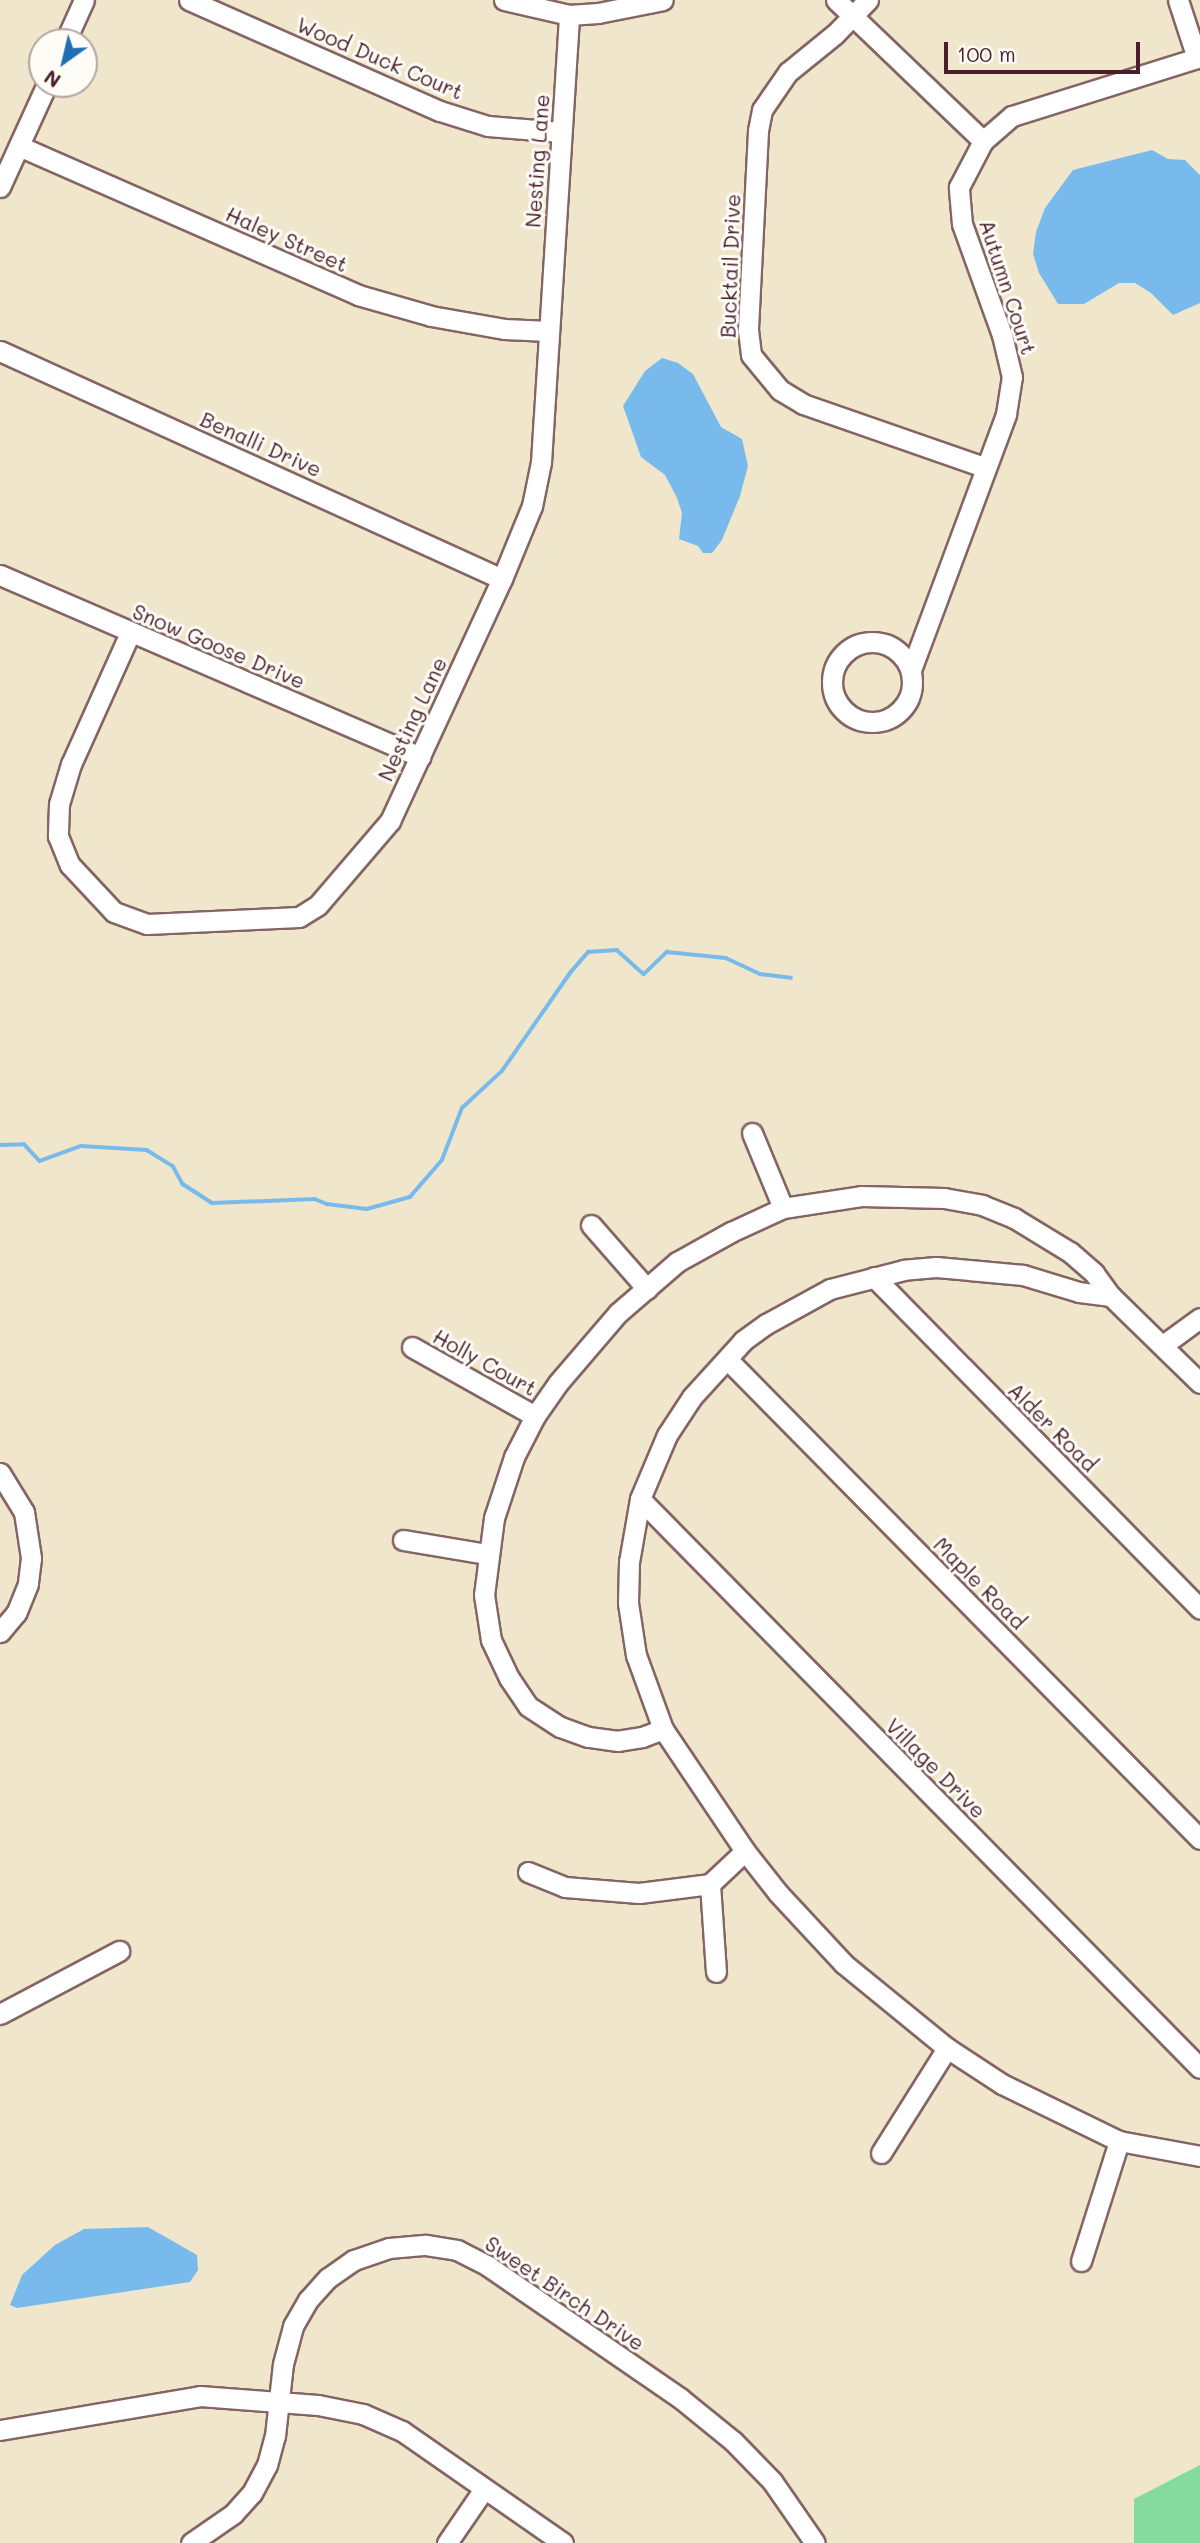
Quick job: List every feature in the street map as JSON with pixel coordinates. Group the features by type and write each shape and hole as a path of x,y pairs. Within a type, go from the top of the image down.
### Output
{"street":[{"path":"71,28 84,0"},
{"name":"Wood Duck Court","path":"189,0 440,111 488,125 561,132"},
{"path":"503,0 569,15 651,5 663,0"},
{"path":"836,0 983,141"},
{"name":"Bucktail Drive","path":"868,0 854,17 788,72 762,110 758,131 749,316 751,355 780,390 803,404 984,467"},
{"path":"1178,0 1199,58"},
{"name":"Nesting Lane","path":"130,633 71,764 59,804 58,836 70,865 114,912 147,924 299,917 318,905 390,821 502,579 532,506 541,462 569,15"},
{"name":"Autumn Court","path":"911,670 905,658 888,645 875,641 855,645 837,662 832,680 835,697 844,710 866,722 886,719 898,712 909,697 911,670 984,467 1006,414 1012,377 1002,335 962,224 959,187 983,141 1012,116 1199,58"},
{"path":"0,187 41,98"},
{"name":"Haley Street","path":"19,146 358,295 431,316 504,329 549,331"},
{"name":"Benalli Drive","path":"0,351 502,579"},
{"name":"Snow Goose Drive","path":"0,575 420,757"},
{"path":"752,1133 783,1208"},
{"path":"663,1729 642,1737 618,1741 588,1737 560,1727 528,1706 509,1678 491,1640 484,1595 487,1554 494,1518 514,1457 536,1416 586,1347 677,1262 701,1247 783,1208 860,1196 902,1195 982,1205 1014,1218 1070,1252 1094,1273 1111,1296 1200,1383"},
{"path":"591,1225 647,1289"},
{"path":"1111,1296 1079,1292 1023,1275 964,1268 904,1270 830,1289 758,1330 692,1397 673,1426 640,1499 629,1562 628,1602 636,1655 663,1729 745,1851 778,1893 844,1964 947,2048 1002,2084 1119,2141 1200,2156"},
{"name":"Alder Road","path":"874,1277 1200,1609"},
{"path":"1163,1345 1200,1318"},
{"name":"Holly Court","path":"412,1348 536,1416"},
{"name":"Maple Road","path":"727,1359 1200,1839"},
{"path":"0,1474 24,1512 31,1558 28,1584 16,1613 0,1632"},
{"name":"Village Drive","path":"640,1499 1200,2068"},
{"path":"403,1540 487,1554"},
{"path":"528,1872 565,1887 611,1894 639,1894 710,1884 745,1851"},
{"path":"710,1884 716,1972"},
{"path":"0,2014 119,1951"},
{"path":"881,2153 947,2048"},
{"path":"1081,2261 1119,2141"},
{"name":"Sweet Birch Drive","path":"195,2542 233,2514 251,2493 267,2465 275,2436 283,2364 293,2326 308,2300 328,2278 354,2260 389,2248 426,2245 457,2250 488,2266 680,2399 733,2441 772,2481 815,2543"},
{"path":"0,2430 200,2396 279,2401 363,2414 402,2431 552,2540"},
{"path":"447,2543 484,2489"}],"green space":[{"path":"1200,2465 1200,2543 1134,2543 1134,2499"}],"water":[{"path":"1152,150 1168,159 1185,160 1200,175 1200,303 1173,315 1151,293 1135,283 1119,283 1084,304 1058,304 1039,273 1033,254 1036,232 1045,208 1073,170"},
{"path":"662,358 678,363 693,374 721,427 742,439 748,466 740,496 722,540 712,553 703,553 698,546 679,539 682,513 677,498 665,475 641,457 623,406 645,371"},
{"path":"148,2227 197,2255 198,2270 190,2282 17,2308 10,2305 22,2275 55,2245 84,2229"}],"waterway":[{"path":"0,1145 24,1144 40,1161 81,1146 147,1150 173,1166 183,1184 212,1203 315,1199 327,1204 367,1209 410,1197 442,1160 462,1108 502,1071 570,973 588,952 617,950 644,974 667,952 726,958 760,974 791,978"}]}
